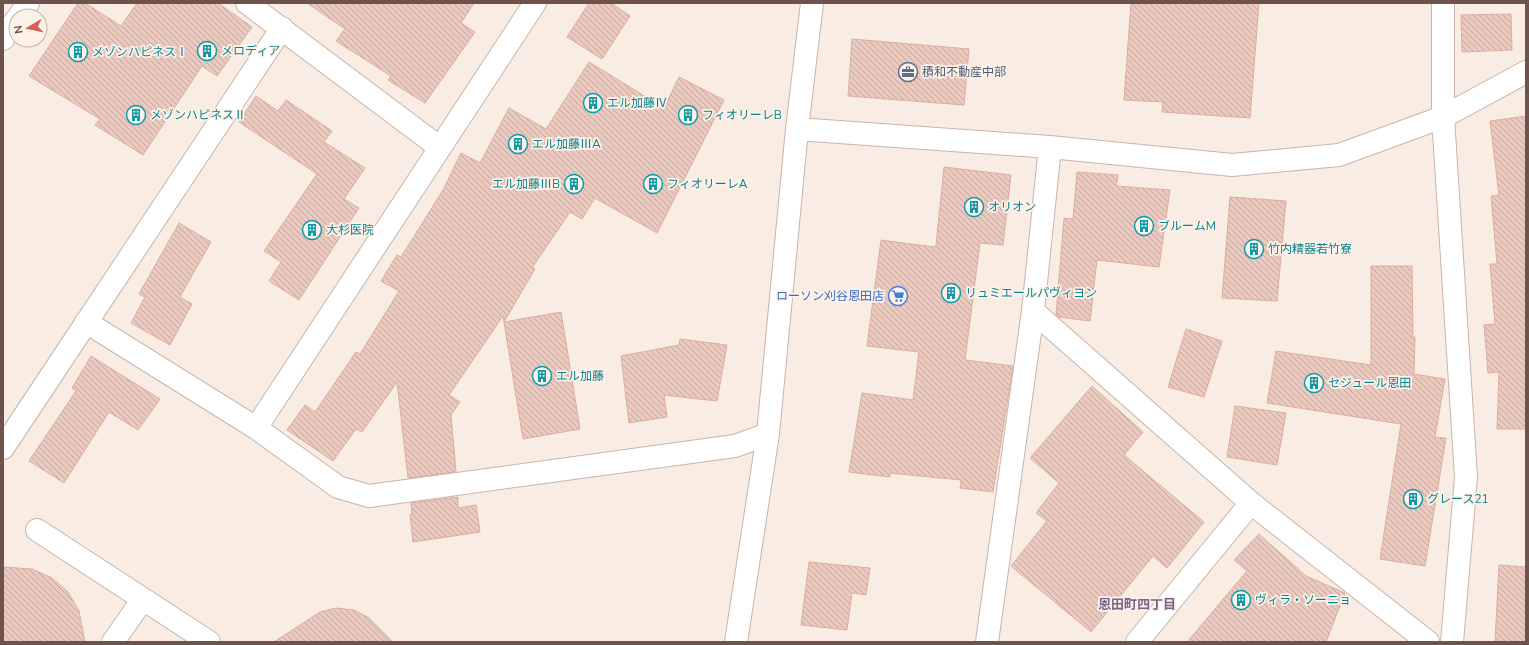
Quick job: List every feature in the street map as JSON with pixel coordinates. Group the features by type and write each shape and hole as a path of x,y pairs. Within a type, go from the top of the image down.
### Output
{"street":[{"path":"247,3 439,147"},
{"path":"256,428 439,147 535,3"},
{"path":"736,642 768,434 797,129 812,3"},
{"path":"1443,3 1443,117 1466,477 1452,642"},
{"path":"3,448 282,28"},
{"path":"797,129 1050,147 1232,165 1339,155 1443,117 1526,72"},
{"path":"987,642 1034,311 1050,147"},
{"path":"1034,311 1251,503 1428,642"},
{"path":"86,322 256,428 338,487 369,496 735,446 768,434"},
{"path":"1137,642 1251,503"},
{"path":"37,530 209,642"},
{"path":"113,642 143,599"}],"building":[{"path":"78,3 85,3 121,26 137,3 218,3 252,27 217,76 202,66 143,155 95,125 100,119 29,76"},
{"path":"307,3 474,3 461,23 475,32 425,103 388,80 391,76 336,41 345,29"},
{"path":"589,3 611,3 630,16 602,59 567,37"},
{"path":"1131,3 1259,3 1250,118 1162,112 1163,102 1124,100"},
{"path":"1511,14 1512,50 1462,52 1461,15"},
{"name":"積和不動産中部","path":"852,39 969,49 964,105 848,96"},
{"path":"589,62 664,108 679,77 724,100 657,233 595,198 582,219 570,212 532,268 535,269 504,322 503,316 449,395 460,402 451,415 456,472 408,478 397,382 362,432 356,429 333,461 287,430 305,405 315,412 356,352 360,354 399,291 381,281 397,255 401,257 443,190 461,153 480,163 509,108 546,129"},
{"path":"256,96 278,111 286,100 332,131 324,142 365,168 344,199 359,208 299,300 269,281 281,262 264,251 317,174 239,122"},
{"path":"1526,116 1526,429 1497,429 1499,372 1488,373 1484,325 1495,324 1490,264 1497,264 1491,196 1499,195 1490,121"},
{"path":"944,167 1011,175 1003,245 980,243 965,360 1013,366 993,492 960,488 961,480 890,473 890,477 849,472 862,393 913,400 919,352 867,346 881,240 934,247 936,245"},
{"path":"1077,172 1118,175 1116,186 1170,190 1159,267 1097,260 1093,293 1077,293 1093,298 1090,321 1059,317 1056,315 1064,218 1073,219"},
{"name":"竹内精器若竹寮","path":"1230,197 1286,201 1277,301 1222,298"},
{"path":"179,223 211,242 180,297 192,304 170,345 131,323 145,297 139,294"},
{"path":"1371,266 1412,266 1413,337 1415,337 1414,374 1445,379 1435,437 1446,438 1425,566 1380,559 1401,424 1267,403 1276,351 1371,365"},
{"name":"エル加藤","path":"561,312 580,429 523,439 504,322"},
{"path":"1186,329 1222,341 1204,397 1168,387"},
{"path":"680,339 727,345 717,401 664,395 667,417 629,423 621,356 679,345"},
{"path":"91,356 160,399 138,430 109,412 64,483 29,461 76,391 72,388"},
{"path":"1092,386 1143,432 1124,455 1204,522 1167,568 1153,556 1091,632 1011,566 1047,521 1036,513 1059,483 1030,458"},
{"path":"1235,406 1286,413 1277,465 1227,457"},
{"path":"458,497 458,508 476,505 480,532 413,542 410,515 412,514 411,503"},
{"path":"1259,534 1306,576 1345,593 1326,642 1187,642 1247,571 1234,560"},
{"path":"809,562 870,568 866,595 852,593 847,630 801,625"},
{"path":"1499,565 1526,567 1526,642 1495,642"},
{"path":"3,567 32,569 52,578 68,592 79,611 85,642 3,642"},
{"path":"336,608 354,610 369,618 393,642 274,642 320,612"}],"place":[{"name":"メロディア","path":"207,51"},
{"name":"メゾンハピネスⅠ","path":"78,52"},
{"name":"積和不動産中部","path":"908,72"},
{"name":"エル加藤Ⅳ","path":"593,103"},
{"name":"メゾンハピネスⅡ","path":"136,115"},
{"name":"フィオリーレB","path":"688,115"},
{"name":"エル加藤ⅢA","path":"518,144"},
{"name":"エル加藤ⅢB","path":"574,184"},
{"name":"フィオリーレA","path":"653,184"},
{"name":"オリオン","path":"974,207"},
{"name":"ブルームM","path":"1144,226"},
{"name":"大杉医院","path":"312,230"},
{"name":"竹内精器若竹寮","path":"1254,249"},
{"name":"リュミエールパヴィヨン","path":"951,293"},
{"name":"ローソン刈谷恩田店","path":"898,296"},
{"name":"エル加藤","path":"542,376"},
{"name":"セジュール恩田","path":"1314,383"},
{"name":"グレース21","path":"1413,499"},
{"name":"ヴィラ・ソーニョ","path":"1241,600"}],"district":[{"name":"恩田町四丁目","path":"1137,605"}]}
